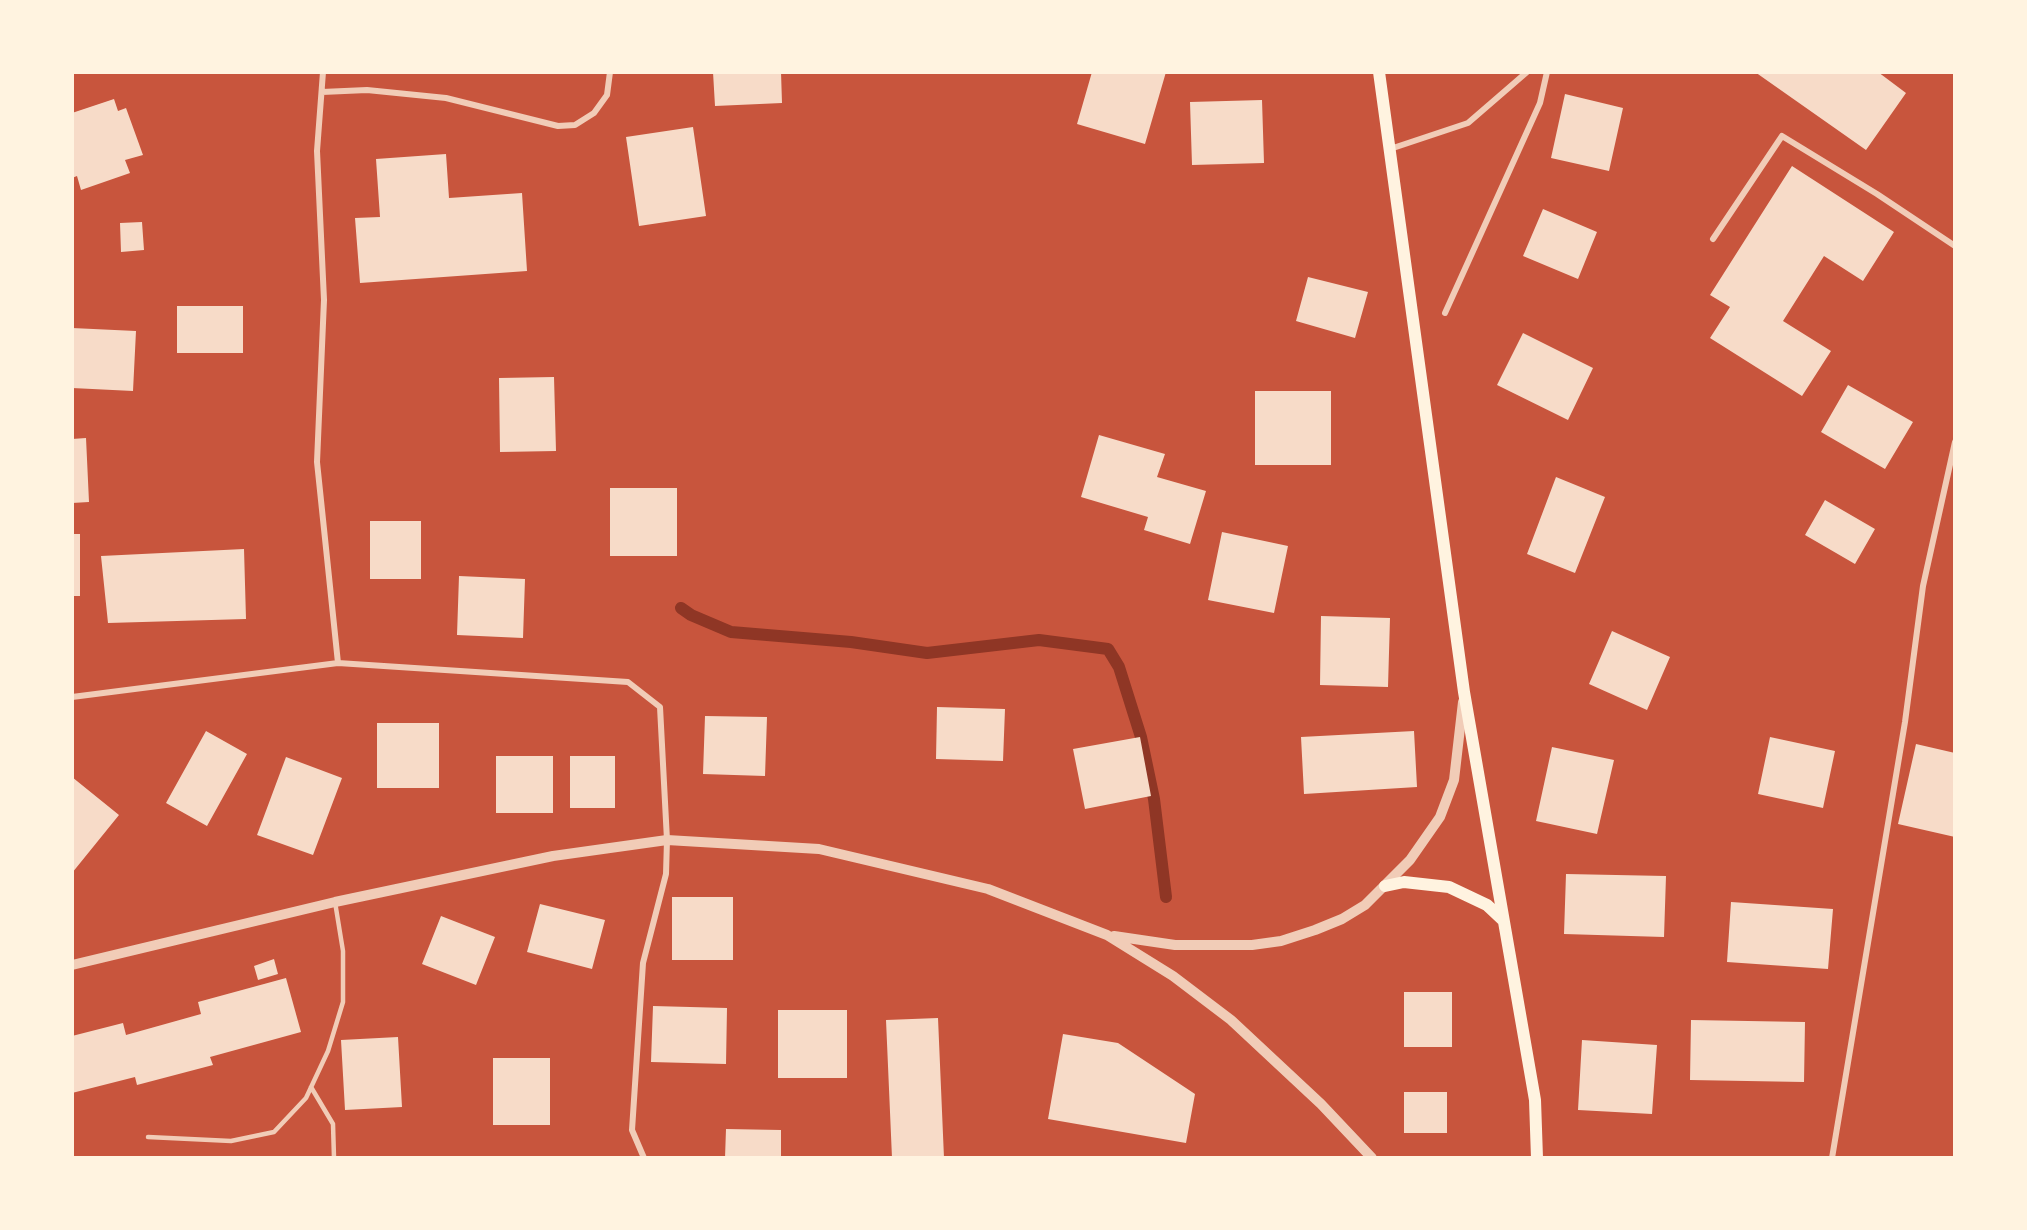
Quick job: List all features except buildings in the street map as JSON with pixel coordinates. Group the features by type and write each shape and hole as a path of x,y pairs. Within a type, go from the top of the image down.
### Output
{"main road":[{"path":"1379,72 1464,692 1535,1100 1537,1158"},
{"path":"1385,886 1404,882 1449,887 1487,905 1503,921"}],"street":[{"path":"323,72 317,151 324,300 317,462 338,663"},
{"path":"322,92 367,90 446,98 558,126 575,125 594,113 606,95 610,72"},
{"path":"1389,150 1468,123 1527,72"},
{"path":"1445,313 1540,103 1548,72"},
{"path":"1713,239 1782,136 1877,194 1955,246"},
{"path":"1832,1158 1905,722 1923,586 1955,442"},
{"path":"72,697 338,663 628,682 660,707 667,840 666,874 642,975 632,1130 644,1158"},
{"path":"72,965 335,902 553,856 667,840 819,849 988,889 1107,935 1145,942 1211,946 1281,940 1342,919 1365,905 1430,836 1448,801 1459,747 1464,692"},
{"path":"1107,935 1173,976 1231,1020 1321,1104 1372,1158"}],"lane":[{"path":"148,1137 231,1141 274,1132 306,1098 328,1051 344,1002 343,951 335,902"},
{"path":"311,1087 333,1124 334,1158"}],"waterway":[{"path":"681,608 691,615 731,632 851,642 927,653 1039,640 1108,649 1119,667 1141,737 1154,799 1166,897"}]}
